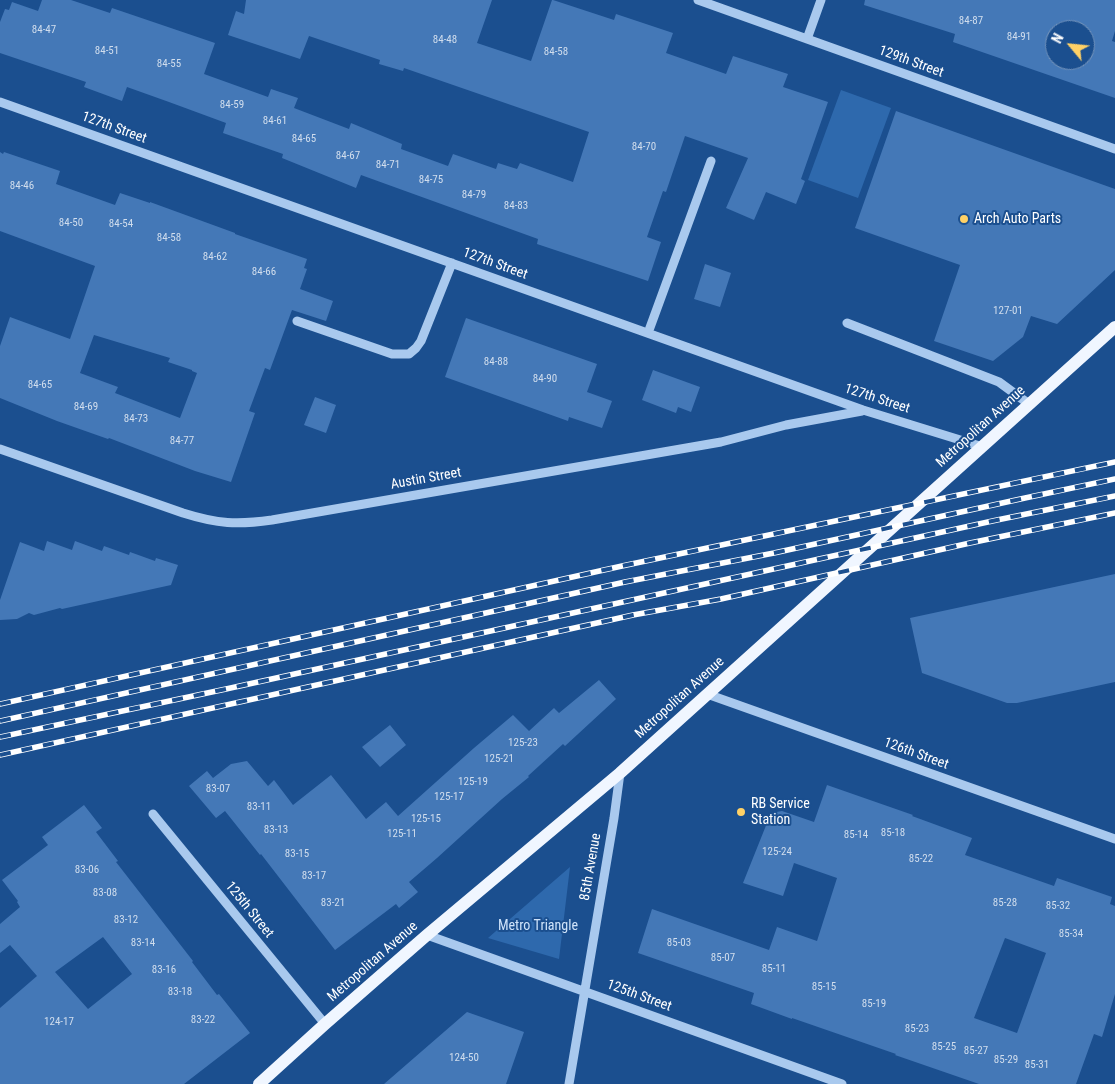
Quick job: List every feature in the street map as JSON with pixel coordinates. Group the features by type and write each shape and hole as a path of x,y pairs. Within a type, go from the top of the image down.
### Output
{"main road":[{"name":"Metropolitan Avenue","path":"259,1084 427,935 620,773 1115,327"}],"street":[{"name":"129th Street","path":"698,0 1115,149"},
{"path":"807,39 821,0"},
{"name":"127th Street","path":"0,102 863,410 983,446"},
{"path":"648,333 711,161"},
{"path":"296,321 392,354 409,354 421,341 452,263"},
{"path":"846,323 999,382 1029,404"},
{"name":"Austin Street","path":"0,449 184,513 212,521 235,523 272,520 721,442 786,425 863,410"},
{"name":"126th Street","path":"707,694 1115,839"},
{"name":"85th Avenue","path":"569,1084 620,773"},
{"name":"125th Street","path":"153,814 325,1024"},
{"name":"125th Street","path":"427,935 842,1084"}],"green space":[{"path":"841,90 891,108 858,198 808,180"},
{"name":"Metro Triangle","path":"570,867 559,959 488,938"}],"building":[{"path":"42,0 71,0 110,13 112,8 215,43 204,74 268,97 271,89 298,98 294,108 349,129 351,123 402,144 401,149 448,166 453,154 496,169 498,163 517,169 520,163 573,182 589,132 404,68 403,71 379,64 380,60 309,36 300,59 228,35 236,11 244,14 246,0 492,0 477,43 531,61 553,0 614,20 616,14 673,33 666,53 726,74 733,56 788,74 783,87 828,102 801,179 805,181 796,204 766,192 754,220 726,208 748,158 685,136 666,192 663,191 647,237 661,242 648,281 537,244 538,239 361,175 356,188 282,158 283,154 223,133 226,123 127,87 122,101 84,87 86,82 0,53 0,22 5,9 9,10 12,2 38,11"},
{"path":"865,0 1115,0 1115,31 1112,41 1115,42 1115,98 953,42 955,34 864,5"},
{"path":"896,111 1115,189 1115,270 1057,324 1031,316 1023,337 993,361 934,341 960,265 855,228"},
{"path":"0,152 3,154 4,152 60,171 56,184 115,205 120,193 307,259 304,268 307,269 300,289 333,301 326,321 292,310 270,370 265,368 249,411 255,413 231,482 195,471 109,438 57,421 0,398 0,346 10,317 70,339 95,266 0,231","holes":["94,335 170,358 168,362 197,373 180,418 115,393 118,387 80,373"]},
{"path":"705,264 731,273 720,307 694,299"},
{"path":"466,318 597,364 587,392 612,401 602,428 569,417 568,421 445,377"},
{"path":"653,370 700,387 691,412 678,407 676,413 642,400"},
{"path":"315,397 336,405 326,433 304,425"},
{"path":"47,541 72,550 75,541 102,551 104,546 129,555 130,552 155,561 156,558 178,565 171,585 34,615 29,613 17,619 0,620 0,600 20,542 44,551"},
{"path":"1115,574 1115,682 1017,703 1007,703 922,673 910,618"},
{"path":"599,680 616,699 409,882 418,892 399,908 396,904 335,950 261,854 225,811 216,818 189,786 207,771 213,778 231,764 247,761 268,786 274,780 293,805 331,775 366,819 386,802 398,816 513,715 529,731 554,708 559,713"},
{"path":"390,725 406,745 380,767 362,747"},
{"path":"827,785 972,838 965,855 1054,886 1057,878 1112,897 1110,904 1115,906 1115,994 1102,1037 1094,1034 1076,1084 979,1084 751,1004 754,993 638,953 652,909 769,950 777,927 817,941 837,878 794,863 783,896 743,883 771,813 782,811 814,822","holes":["1005,938 1046,953 1017,1033 974,1018"]},
{"path":"84,805 102,828 96,832 118,861 116,862 217,995 219,994 250,1033 184,1084 0,1084 0,1008 37,976 10,945 0,953 0,924 20,907 18,901 2,880 48,845 42,837","holes":["103,937 132,974 88,1009 55,972"]},
{"path":"467,1012 524,1032 506,1084 384,1084"}],"railway":[{"path":"0,704 622,566 1115,462"},
{"path":"0,721 625,582 774,553 1115,479"},
{"path":"0,737 1115,496"},
{"path":"0,755 633,615 721,599 970,543 1115,513"}],"place":[{"name":"Arch Auto Parts","path":"964,219"},
{"name":"RB Service Station","path":"741,812"}]}
